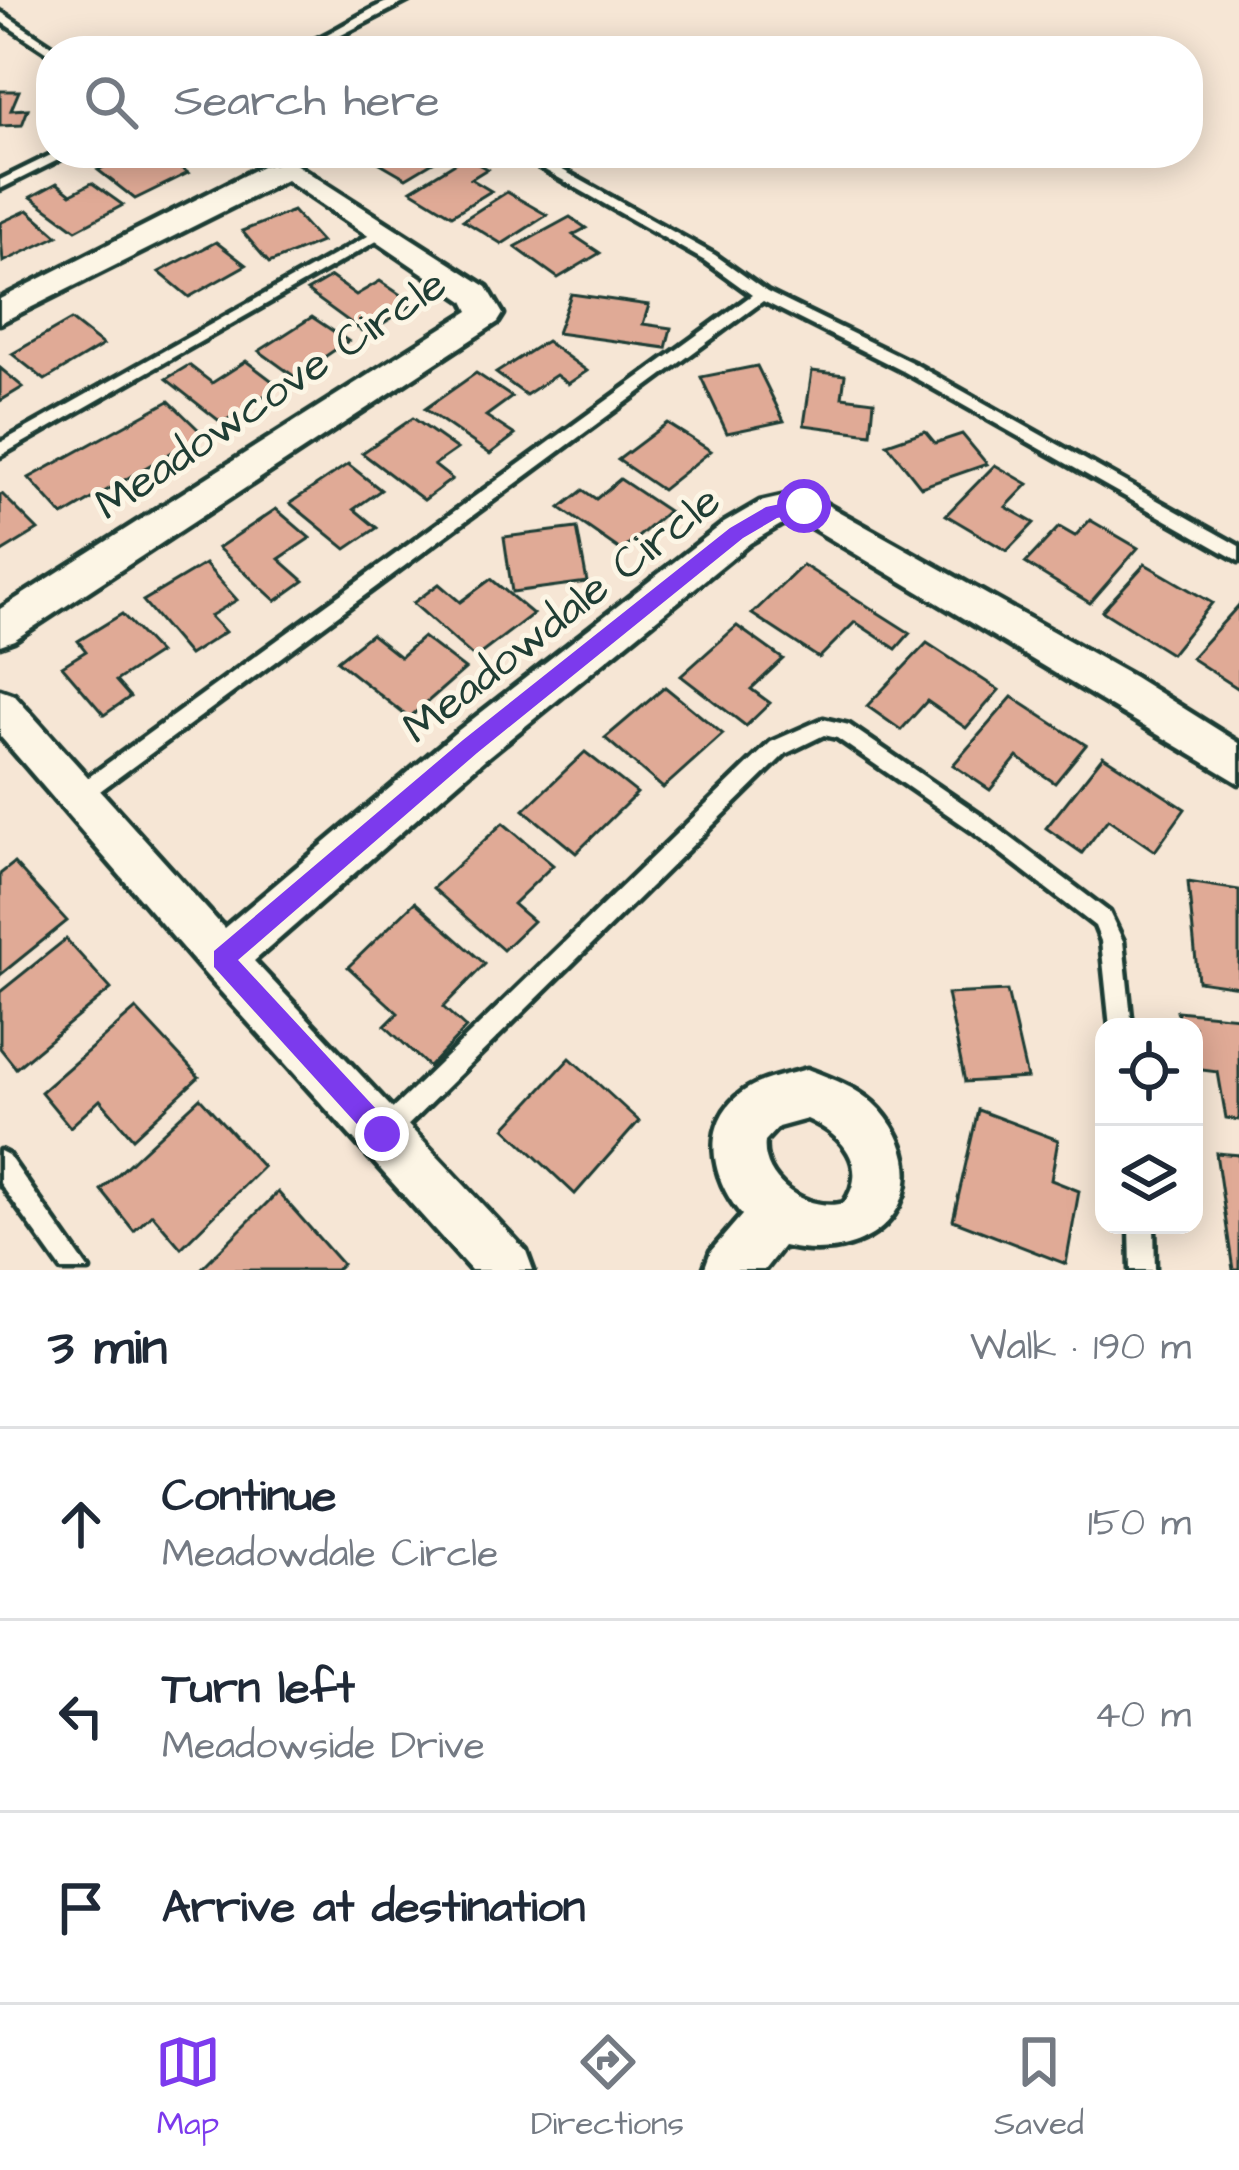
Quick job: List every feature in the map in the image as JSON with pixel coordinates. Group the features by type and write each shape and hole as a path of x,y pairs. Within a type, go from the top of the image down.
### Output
{"street":[{"name":"Meadowcove Circle","path":"0,312 272,172 292,171 476,294 487,314 0,628"},
{"name":"Meadowdale Circle","path":"222,959 470,746 736,533 773,512 804,506 1100,677 1239,765"},
{"path":"0,707 222,959 507,1270"},
{"path":"730,1270 766,1226"}],"lane":[{"path":"330,36 403,0"},
{"path":"0,16 36,39"},
{"path":"0,185 36,167"},
{"path":"549,168 710,258 762,295 908,367 1239,554"},
{"path":"0,450 384,232"},
{"path":"78,796 762,295"},
{"path":"382,1134 778,748 823,727 842,731 960,812 1102,919 1112,941 1120,1018"},
{"path":"0,1163 77,1270"},
{"path":"1142,1234 1143,1270"}],"building":[{"path":"0,91 19,91 11,110 28,109 22,125 0,126"},
{"path":"182,168 188,173 135,199 98,170"},
{"path":"389,168 423,168 406,178"},
{"path":"447,168 485,168 471,179 491,191 452,215 411,190"},
{"path":"57,183 71,194 92,183 123,205 76,230 31,197"},
{"path":"507,192 547,215 502,244 463,220"},
{"path":"28,210 58,236 3,262 0,223"},
{"path":"293,211 321,242 269,263 242,231"},
{"path":"570,217 586,228 573,235 600,253 558,278 515,247"},
{"path":"216,242 246,265 189,297 159,272"},
{"path":"331,277 356,295 380,281 414,304 366,334 307,291"},
{"path":"571,294 649,305 643,324 671,328 666,348 557,333"},
{"path":"312,317 348,341 295,377 259,351"},
{"path":"71,320 103,345 45,380 12,354"},
{"path":"546,341 587,371 568,384 556,375 526,395 496,373"},
{"path":"246,361 279,386 222,423 166,379 189,365 212,383"},
{"path":"757,366 784,421 727,433 701,377"},
{"path":"0,368 23,387 0,401"},
{"path":"812,371 845,375 842,397 874,401 871,434 804,425"},
{"path":"476,373 512,397 486,416 515,435 490,454 425,409"},
{"path":"169,401 203,434 63,516 29,478"},
{"path":"413,418 457,449 434,465 452,479 424,500 362,453"},
{"path":"667,423 711,451 662,490 618,460"},
{"path":"925,431 935,443 962,434 987,464 921,487 887,444"},
{"path":"348,464 381,490 354,509 377,528 346,549 290,503"},
{"path":"995,465 1028,484 1006,507 1034,523 1007,551 946,515"},
{"path":"620,479 668,511 622,551 560,508 583,490 596,499"},
{"path":"0,495 38,530 0,553"},
{"path":"276,509 310,538 279,559 304,581 276,601 218,548"},
{"path":"1090,520 1138,548 1090,603 1025,563 1059,527 1075,536"},
{"path":"577,528 587,582 512,592 504,537"},
{"path":"205,564 237,600 210,616 225,632 189,655 143,601"},
{"path":"1145,564 1212,603 1171,654 1102,611"},
{"path":"803,565 910,633 896,649 855,622 819,658 752,614"},
{"path":"491,579 533,614 475,658 413,603 439,584 460,602"},
{"path":"1239,605 1239,689 1191,658"},
{"path":"122,614 159,653 116,681 130,697 104,715 62,666 86,651 78,641"},
{"path":"737,626 783,659 751,689 770,703 746,726 681,676"},
{"path":"371,634 400,657 423,637 465,669 409,718 337,661"},
{"path":"927,643 999,690 966,728 927,701 901,730 867,706"},
{"path":"665,687 723,734 663,788 605,738"},
{"path":"1012,697 1086,745 1055,783 1017,757 990,790 953,765"},
{"path":"585,752 637,793 576,853 524,810"},
{"path":"1103,756 1185,809 1155,851 1108,819 1082,853 1046,828"},
{"path":"503,823 553,865 513,904 533,921 503,950 433,888"},
{"path":"14,863 67,921 0,975 0,874"},
{"path":"1188,882 1239,890 1239,987 1198,981"},
{"path":"415,902 485,964 443,1007 466,1028 429,1067 385,1026 398,1013 348,967"},
{"path":"66,939 111,989 16,1068 0,1048 0,992"},
{"path":"1007,991 1027,1078 965,1082 947,994"},
{"path":"136,1009 199,1077 133,1138 100,1100 70,1127 41,1092"},
{"path":"1177,1011 1239,1017 1239,1120 1226,1118 1218,1072 1203,1070 1203,1018 1178,1018"},
{"path":"570,1058 639,1121 575,1194 505,1128"},
{"path":"200,1098 263,1167 181,1248 152,1214 134,1231 101,1190"},
{"path":"978,1110 1058,1140 1051,1180 1079,1191 1066,1264 953,1220"},
{"path":"1216,1153 1239,1155 1239,1270 1233,1270"},
{"path":"278,1192 342,1264 336,1270 200,1270"}],"route":[{"path":"382,1134 222,959 470,746 736,533 773,512 804,506"}]}
